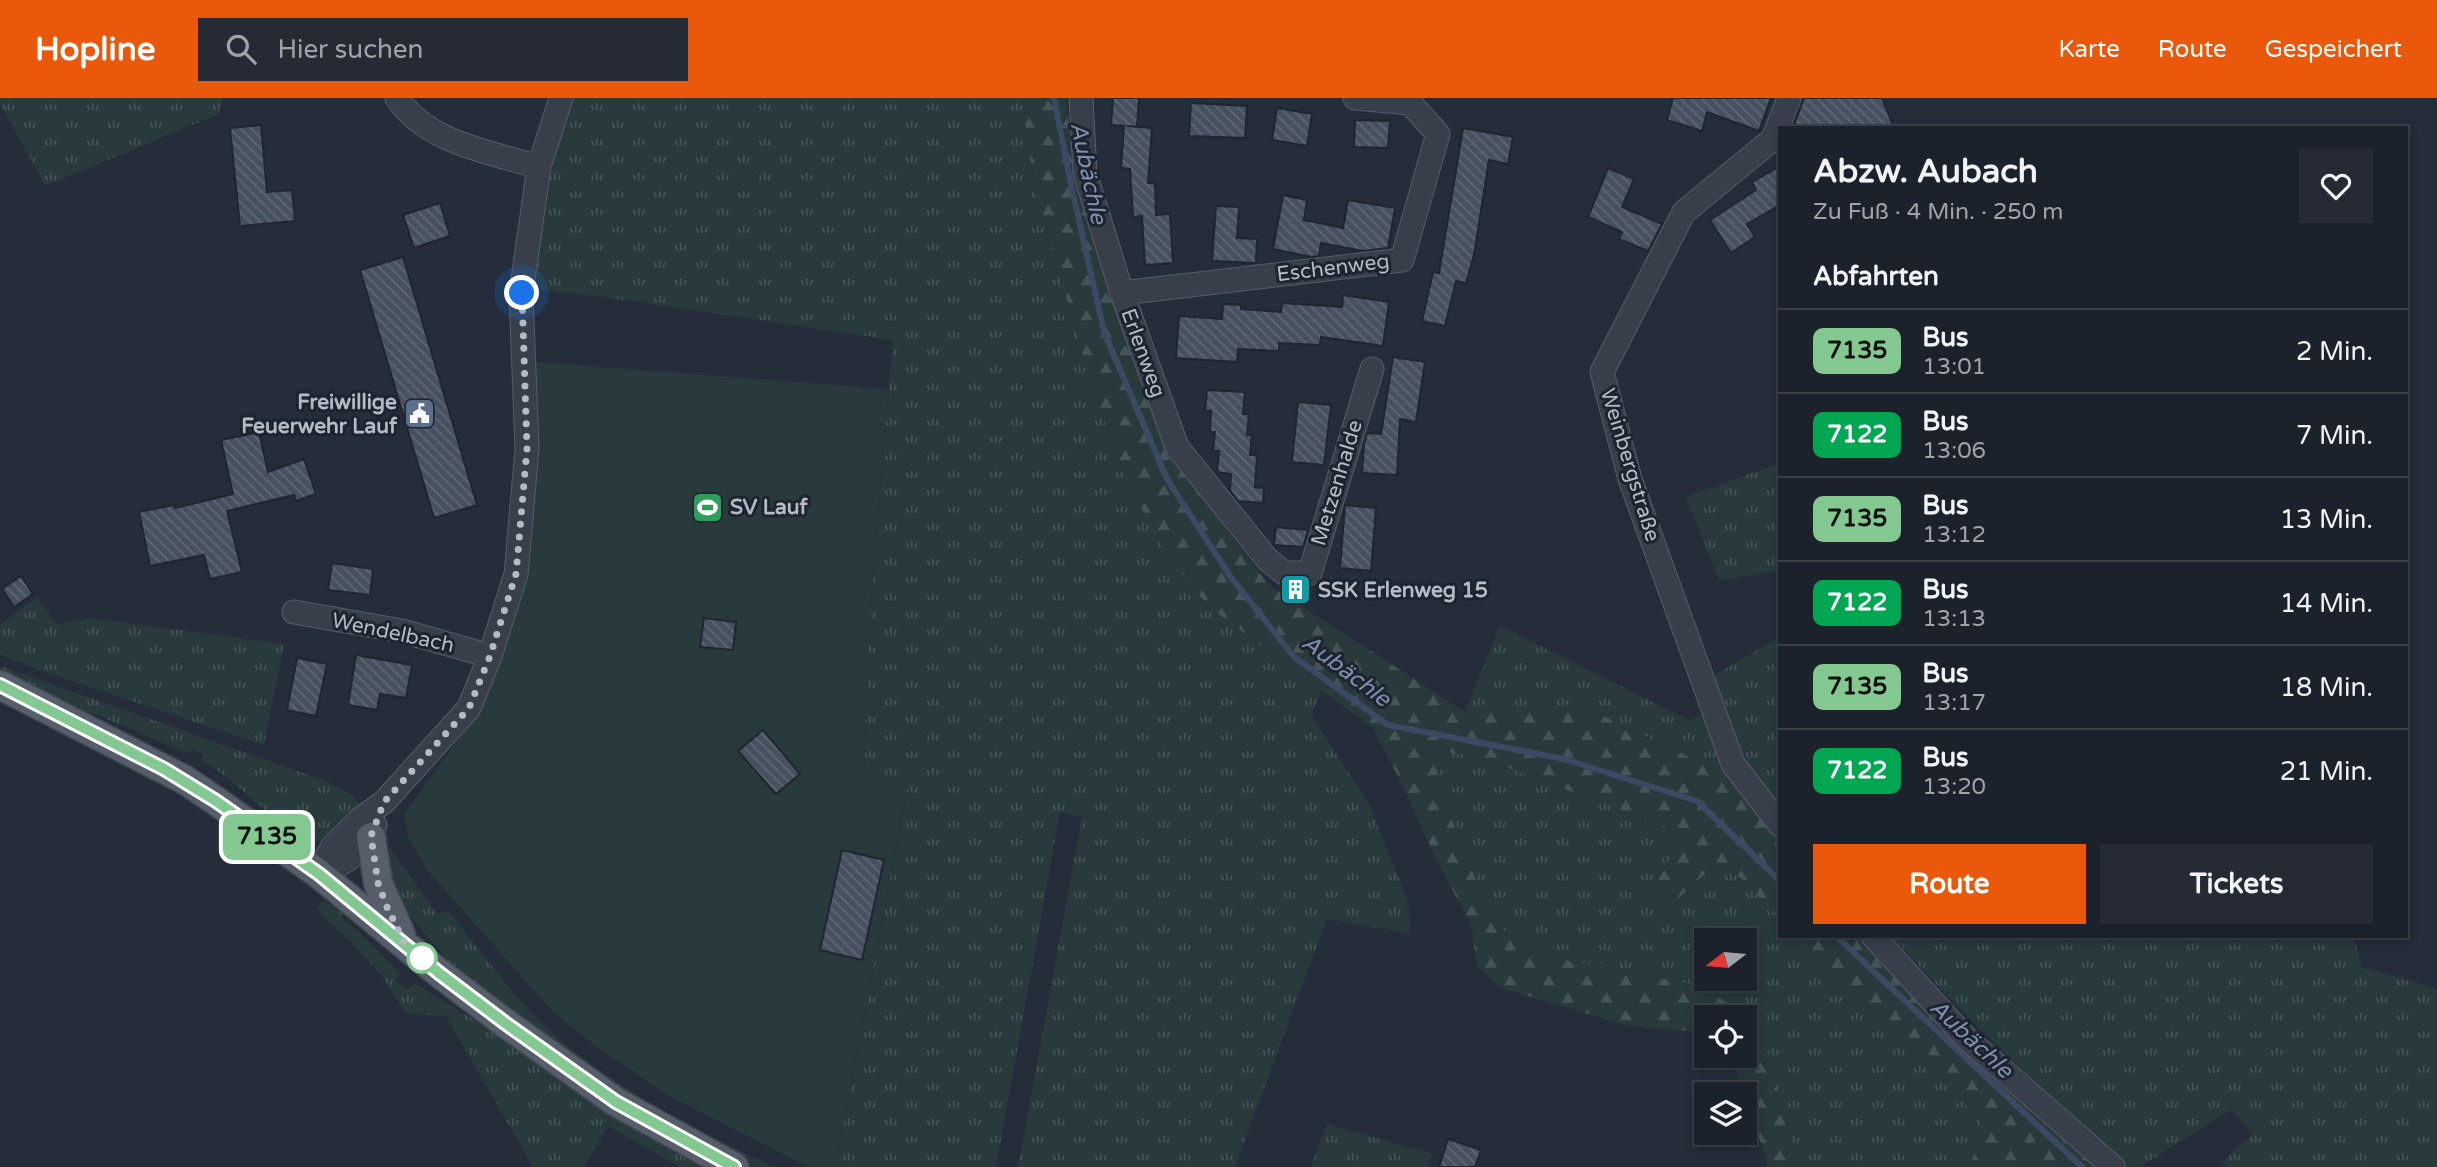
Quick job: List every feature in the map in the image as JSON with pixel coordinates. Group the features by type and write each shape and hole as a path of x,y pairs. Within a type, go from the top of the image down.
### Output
{"main road":[{"path":"0,685 185,780 319,874 439,973 616,1102 734,1167"},
{"path":"371,836 378,883 405,944"}],"street":[{"path":"397,98 406,111 448,140 539,167"},
{"path":"319,874 332,847 359,820 384,802 469,708 490,656 516,574 527,449 522,293 539,167 561,98"},
{"name":"Erlenweg","path":"1081,98 1085,173 1122,293 1177,447 1267,559 1283,573"},
{"name":"Eschenweg","path":"1122,293 1402,260 1438,134 1410,103 1355,98"},
{"name":"Weinbergstraße","path":"1778,126 1789,98"},
{"name":"Weinbergstraße","path":"1778,126 1773,139 1684,212 1602,372 1630,479 1733,764 1778,822"},
{"name":"Metzenhalde","path":"1283,573 1310,573 1372,369"},
{"name":"Wendelbach","path":"295,612 402,631 490,656"},
{"path":"319,874 350,860 371,836 384,802"},
{"path":"1875,938 1966,1038 2113,1167"}],"green space":[{"path":"0,98 223,98 219,114 45,186 0,103"},
{"path":"573,98 1021,98 1035,188 1084,359 1124,477 1208,606 1322,689 1311,715 1369,804 1409,903 1410,933 1327,919 1235,1167 1018,1167 1082,817 1060,812 996,1167 835,1167 908,785 864,775 868,634 893,340 535,289 542,205"},
{"path":"1021,98 1066,98 1075,176 1168,452 1269,585 1465,712 1563,709 1606,717 1738,781 1778,831 1778,917 1730,867 1715,865 1674,902 1659,900 1654,884 1680,843 1664,826 1476,756 1446,752 1435,779 1487,907 1509,937 1559,959 1694,985 1694,991 1709,991 1730,1005 1694,1005 1694,1032 1625,1025 1501,988 1477,966 1471,925 1372,727 1208,606 1168,555 1124,477 1084,359 1035,188"},
{"path":"535,362 889,389 868,634 864,774 908,785 835,1167 808,1167 666,1094 598,1048 552,1011 428,871 408,837 404,814 468,726 496,659 536,457"},
{"path":"1778,464 1778,571 1719,580 1686,497"},
{"path":"37,597 56,624 90,618 284,644 264,745 0,655 0,625"},
{"path":"1500,626 1689,720 1705,715 1738,781 1465,712"},
{"path":"1778,638 1778,811 1742,767 1707,679"},
{"path":"0,666 326,781 352,795 360,805 330,835 316,842 300,835 271,815 202,760 204,754 193,749 190,754 92,713 90,717 0,675"},
{"path":"1446,752 1476,756 1665,826 1680,843 1654,884 1674,902 1716,865 1730,867 1778,917 1778,938 1798,938 1981,1120 1980,1140 1969,1167 1799,1167 1768,1053 1757,1036 1757,1005 1730,1005 1709,991 1757,991 1757,928 1694,928 1694,985 1559,959 1509,937 1487,907 1435,779"},
{"path":"390,847 436,913 449,912 512,991 553,1034 578,1055 659,1108 773,1167 752,1167 692,1138 464,979 397,901 388,883 386,855"},
{"path":"324,900 342,914 341,917 400,973 395,980 408,990 414,983 481,1024 484,1021 589,1099 706,1167 680,1167 608,1126 584,1167 533,1167 446,1016 406,1014 382,976 350,941 318,912"},
{"path":"1798,938 1869,938 2102,1167 1969,1167 1980,1140 1981,1120"},
{"path":"1893,938 2354,938 2362,967 2437,989 2437,1167 2226,1167 2222,1162 2253,1134 2232,1109 2140,1167 2121,1167 1950,999"},
{"path":"1757,1036 1768,1053 1799,1167 1767,1167 1757,1132 1757,1082 1740,1082 1735,1068 1757,1068"},
{"path":"1327,1124 1432,1154 1427,1167 1311,1167"}],"building":[{"path":"1113,98 1139,98 1137,127 1152,128 1148,183 1155,183 1156,215 1170,214 1173,263 1145,265 1142,216 1133,217 1130,169 1121,168 1124,126 1111,125"},
{"path":"1673,98 1771,98 1759,131 1707,112 1702,131 1667,120"},
{"path":"1804,98 1882,98 1893,126 1795,126"},
{"path":"1191,103 1247,106 1245,138 1189,136"},
{"path":"1277,108 1312,114 1307,146 1272,140"},
{"path":"1355,120 1390,121 1388,148 1354,147"},
{"path":"261,125 267,192 292,190 295,221 240,226 230,128"},
{"path":"1463,128 1513,137 1508,164 1489,160 1474,255 1466,283 1456,281 1445,326 1422,321 1433,272 1439,273"},
{"path":"1778,167 1778,206 1747,224 1755,237 1731,253 1710,220 1756,190 1752,182"},
{"path":"1608,168 1634,179 1622,207 1662,224 1648,251 1619,239 1622,232 1588,217"},
{"path":"1283,195 1307,200 1304,220 1343,228 1348,200 1395,208 1388,248 1363,251 1321,243 1319,256 1311,257 1273,249"},
{"path":"440,203 450,236 414,248 403,215"},
{"path":"1216,206 1239,207 1237,238 1257,239 1256,263 1212,261"},
{"path":"403,257 477,505 434,518 360,270"},
{"path":"1343,295 1389,302 1383,346 1321,337 1320,345 1279,343 1279,351 1238,349 1237,362 1176,358 1179,316 1222,319 1223,304 1241,305 1241,309 1281,312 1282,303 1342,307"},
{"path":"1393,357 1425,362 1416,422 1400,419 1397,475 1362,473 1367,433 1381,434"},
{"path":"1207,390 1245,392 1243,414 1249,414 1247,435 1252,435 1250,455 1257,455 1255,487 1264,488 1263,503 1238,501 1230,490 1231,474 1217,472 1219,451 1213,451 1215,432 1210,432 1211,411 1205,411"},
{"path":"1298,402 1331,405 1324,465 1292,462"},
{"path":"259,432 268,472 304,459 316,494 296,501 294,495 227,511 242,572 210,579 204,555 150,566 139,512 174,505 175,508 233,494 221,440"},
{"path":"1345,505 1376,508 1371,571 1340,568"},
{"path":"1276,527 1308,530 1303,547 1274,545"},
{"path":"332,563 373,569 370,595 328,590"},
{"path":"21,576 33,594 14,607 2,589"},
{"path":"704,618 736,622 733,650 700,647"},
{"path":"356,655 412,665 406,698 380,694 377,710 348,705"},
{"path":"297,658 327,664 316,716 287,710"},
{"path":"763,730 800,774 776,794 738,751"},
{"path":"842,850 884,860 862,960 820,950"},
{"path":"1448,1139 1481,1150 1475,1167 1439,1167"}],"waterway":[{"name":"Aubächle","path":"1054,98 1104,332 1167,479 1230,576 1294,657 1388,725 1564,759 1697,801 1778,879"},
{"name":"Aubächle","path":"1838,938 2082,1167"}],"bus line":[{"name":"7135","path":"0,685 185,780 319,874 439,973 616,1102 734,1167"}],"place":[{"name":"Freiwillige Feuerwehr Lauf","path":"420,414"},
{"name":"SV Lauf","path":"707,507"},
{"name":"SSK Erlenweg 15","path":"1295,590"}],"route":[{"path":"422,958 405,944 387,907 378,883 371,836 384,802 469,708 490,656 516,574 527,449 522,293"}]}
